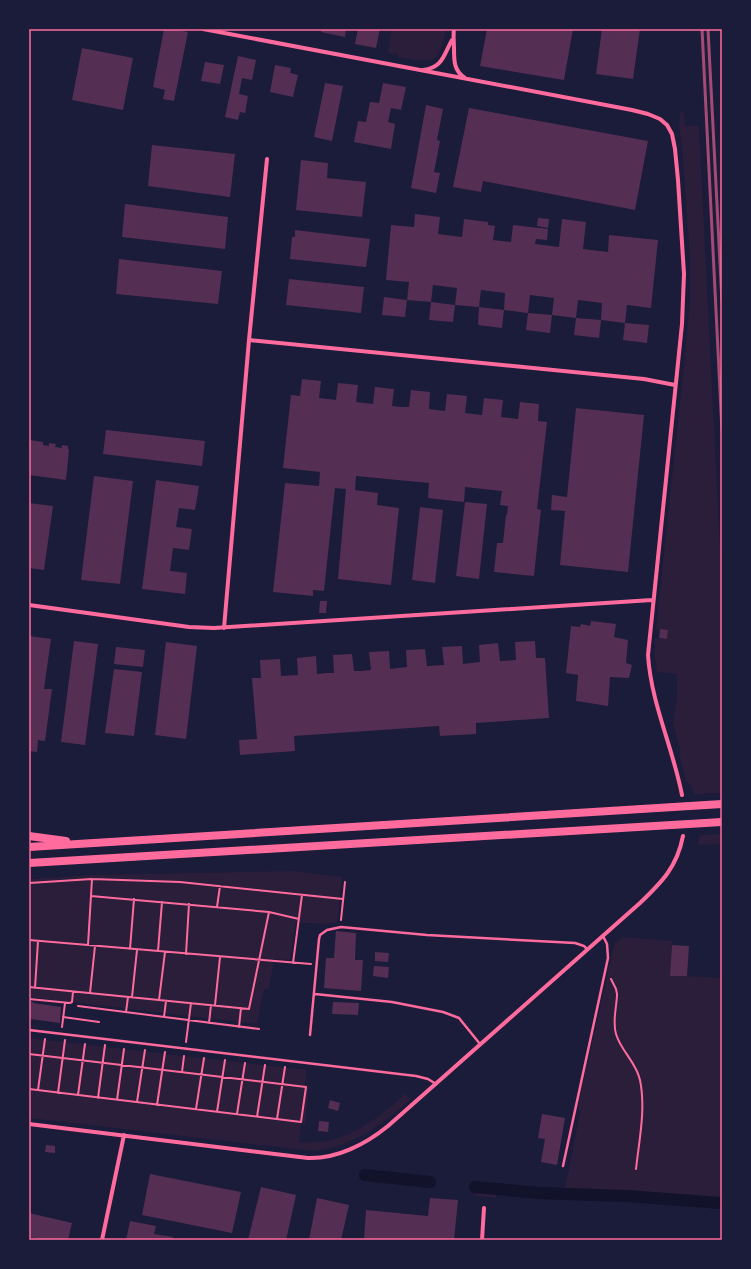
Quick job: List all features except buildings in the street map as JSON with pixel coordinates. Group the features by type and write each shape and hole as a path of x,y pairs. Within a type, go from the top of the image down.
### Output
{"highway":[{"path":"29,847 722,804"},
{"path":"29,863 722,822"},
{"path":"29,836 97,843"}],"street":[{"path":"203,29 640,112 657,118 667,125 672,134 675,149 684,268 683,310 648,648 649,667 657,704 682,795"},
{"path":"454,29 453,57 456,68 462,76 470,80"},
{"path":"416,70 429,69 440,63 444,58 453,37"},
{"path":"224,628 249,340 267,159"},
{"path":"249,340 644,379 675,385"},
{"path":"29,605 189,627 224,628 652,600"},
{"path":"29,1124 308,1158 323,1157 347,1151 378,1134 603,936 644,898 666,876 678,856 683,836"},
{"path":"102,1240 124,1135"},
{"path":"482,1240 484,1208"}],"lane":[{"path":"310,1035 315,994 318,943 320,935 327,930 341,927 427,935 575,943 588,949"},
{"path":"563,1166 607,963 608,948 603,936"},
{"path":"315,994 392,1002 443,1012 459,1018 480,1044"},
{"path":"29,1030 423,1077 436,1084"}],"path":[{"path":"88,945 92,879"},
{"path":"29,883 92,879 180,882 343,899"},
{"path":"341,927 345,882"},
{"path":"217,907 220,886"},
{"path":"293,963 302,895"},
{"path":"91,896 269,912 299,919"},
{"path":"130,949 134,899"},
{"path":"158,952 162,902"},
{"path":"186,954 189,904"},
{"path":"29,987 249,1009 269,912"},
{"path":"29,940 317,965"},
{"path":"35,988 38,941"},
{"path":"90,993 95,946"},
{"path":"132,997 137,950"},
{"path":"159,1000 164,952"},
{"path":"215,1005 220,957"},
{"path":"607,963 608,974 617,994 615,1024 616,1034 620,1044 636,1066 641,1086 642,1109 636,1169"},
{"path":"29,999 65,1003 72,1002 74,992"},
{"path":"126,1012 128,997"},
{"path":"164,1017 166,1001"},
{"path":"61,1034 65,1003"},
{"path":"182,1072 191,1003"},
{"path":"209,1023 211,1005"},
{"path":"78,1006 259,1029"},
{"path":"239,1027 241,1008"},
{"path":"63,1017 100,1022"},
{"path":"38,1090 45,1032"},
{"path":"58,1093 66,1034"},
{"path":"78,1095 86,1037"},
{"path":"98,1098 106,1039"},
{"path":"117,1100 125,1041"},
{"path":"137,1102 146,1044"},
{"path":"157,1105 166,1046"},
{"path":"196,1110 205,1051"},
{"path":"217,1112 226,1053"},
{"path":"29,1054 306,1087 302,1122 29,1089"},
{"path":"237,1114 246,1056"},
{"path":"257,1117 266,1058"},
{"path":"277,1119 286,1061"}],"shaded area":[{"path":"392,29 446,29 437,56 432,60 427,61 399,57 397,54 388,53"},
{"path":"680,112 684,113 685,126 699,126 722,588 722,793 694,794 692,787 686,781 679,755 681,753 673,724 677,697 677,674 657,672 655,657 655,638 667,639 668,631 656,629 690,300 690,260 682,145 679,125"},
{"path":"722,834 722,844 697,845 700,835"},
{"path":"293,871 342,877 337,923 325,924 296,922 290,960 274,959 269,989 264,989 257,1024 29,997 29,879 93,875"},
{"path":"623,937 672,941 670,975 722,978 722,1199 565,1189 580,1112 578,1106 612,954 615,943"},
{"path":"29,1038 307,1070 305,1084 309,1085 305,1125 301,1124 299,1142 329,1140 343,1136 357,1130 382,1114 405,1094 411,1099 389,1118 366,1134 340,1145 312,1151 29,1118"},
{"path":"476,1184 497,1186 496,1198 475,1196"}],"waterway":[{"path":"365,1175 430,1182"},
{"path":"475,1187 538,1193 626,1196 722,1203"}],"railway":[{"path":"702,29 722,431"},
{"path":"708,29 722,302"}]}
